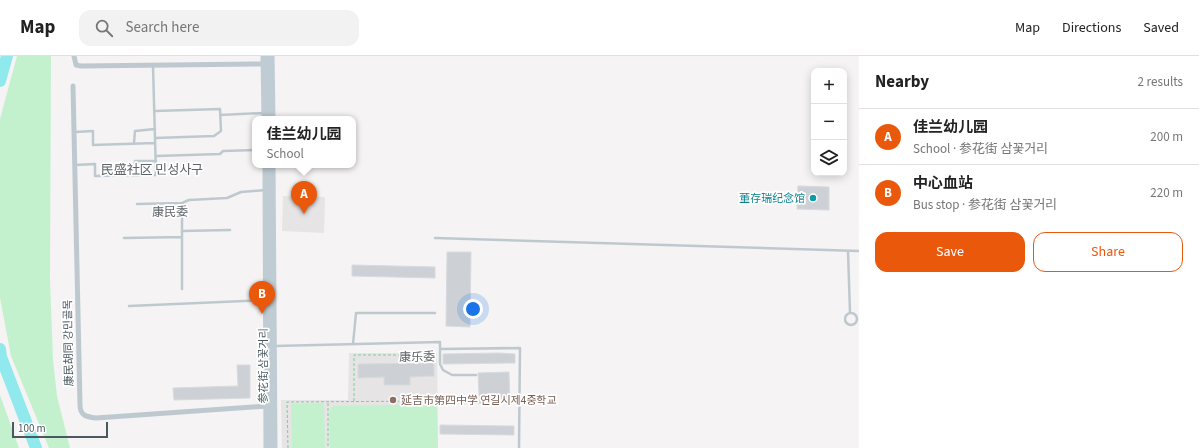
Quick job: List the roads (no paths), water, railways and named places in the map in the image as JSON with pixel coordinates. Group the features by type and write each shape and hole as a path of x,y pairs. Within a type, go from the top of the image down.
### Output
{"main road":[{"path":"271,56 272,116"},
{"path":"264,60 265,116"},
{"name":"参花街 삼꽃거리","path":"266,168 267,448"},
{"name":"参花街 삼꽃거리","path":"272,168 274,448"}],"street":[{"path":"74,56 76,65 81,66 153,65 264,60"},
{"name":"康民胡同 강민골목","path":"73,86 81,413 85,416 96,418 267,406"}],"lane":[{"path":"75,165 95,164 95,176 156,175 153,65"},
{"path":"154,111 220,109 221,131 214,136 155,138"},
{"path":"220,115 265,116"},
{"path":"134,143 135,131 155,130"},
{"path":"74,132 93,131 93,145 155,143"},
{"path":"156,156 220,154 223,150 252,150"},
{"path":"135,175 135,161 156,161"},
{"path":"137,204 182,203 189,200 227,198 241,192 266,190"},
{"path":"182,203 182,289"},
{"path":"182,231 230,230"},
{"path":"124,238 182,237"},
{"path":"435,238 859,251"},
{"path":"848,251 850,312 844,318 847,324 851,325 856,322 857,318 855,314 850,312"},
{"path":"129,306 267,300"},
{"path":"353,344 356,313 435,314"},
{"path":"274,346 440,342 440,364 446,373 476,374"},
{"path":"440,349 520,348 519,448"}],"waterway":[{"path":"0,81 7,56"},
{"path":"0,349 1,357 36,448"}],"place":[{"name":"董存瑞纪念馆","path":"813,198"},
{"name":"佳兰幼儿园","path":"304,214"},
{"name":"中心血站","path":"262,314"},
{"name":"延吉市第四中学 연길시제4중학교","path":"393,400"}],"district":[{"name":"民盛社区 민성사구","path":"152,169"},
{"name":"康民委","path":"170,212"},
{"name":"康乐委","path":"417,357"}]}
